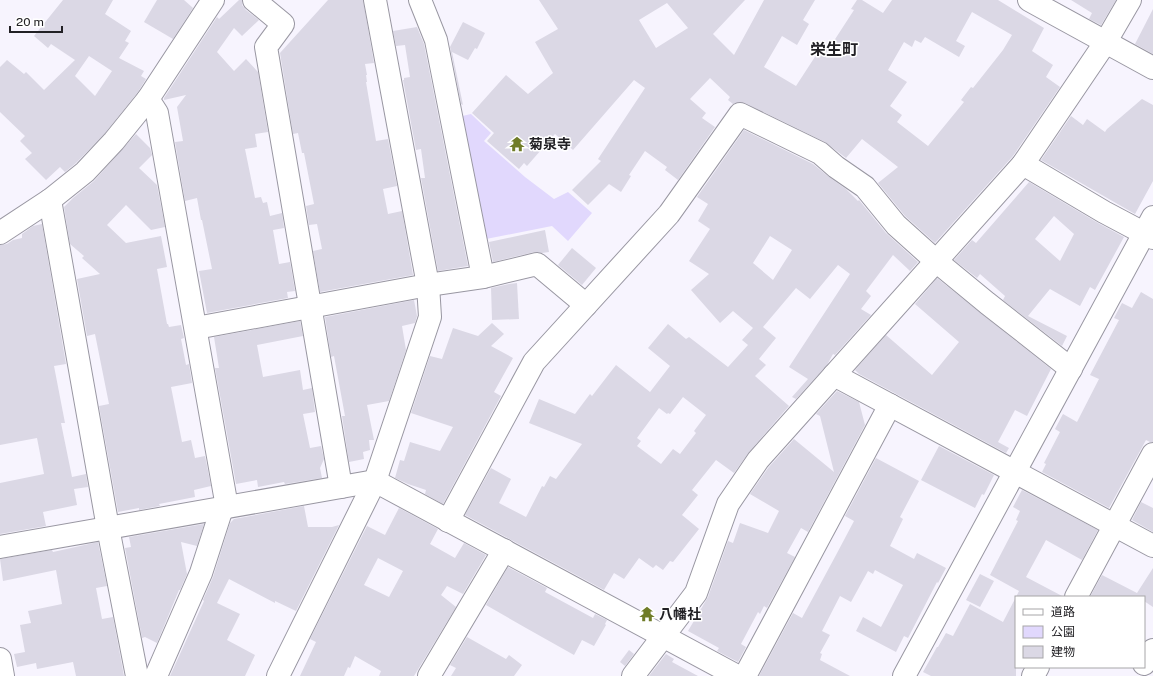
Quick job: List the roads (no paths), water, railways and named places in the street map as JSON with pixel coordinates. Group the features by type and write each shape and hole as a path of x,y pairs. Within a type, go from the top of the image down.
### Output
{"street":[{"path":"0,233 50,200 84,172 114,141 148,99 213,0"},
{"path":"254,0 283,24 266,47 341,487"},
{"path":"278,676 375,481 430,317 428,285 375,0"},
{"path":"420,0 436,40 483,277"},
{"path":"1029,0 1153,68"},
{"path":"633,676 696,593 728,504 758,460 1023,164 1105,43 1130,0"},
{"path":"148,99 156,113 196,328 224,508 201,573 156,676"},
{"path":"448,521 534,362 669,214 740,114 820,153 836,167 865,186 896,225 936,261 1071,369"},
{"path":"904,676 1071,369 1150,230 1104,212 1023,164"},
{"path":"50,200 108,528 137,676"},
{"path":"196,328 428,285 483,277 538,264 586,305"},
{"path":"834,375 1153,546"},
{"path":"745,676 890,405"},
{"path":"1077,596 1153,454"},
{"path":"0,547 375,481 737,676"},
{"path":"429,676 504,550"},
{"path":"1145,662 1153,650"},
{"path":"0,659 3,676"}],"place":[{"name":"菊泉寺","path":"517,144"},
{"name":"八幡社","path":"647,614"}],"district":[{"name":"栄生町","path":"834,49"}]}
